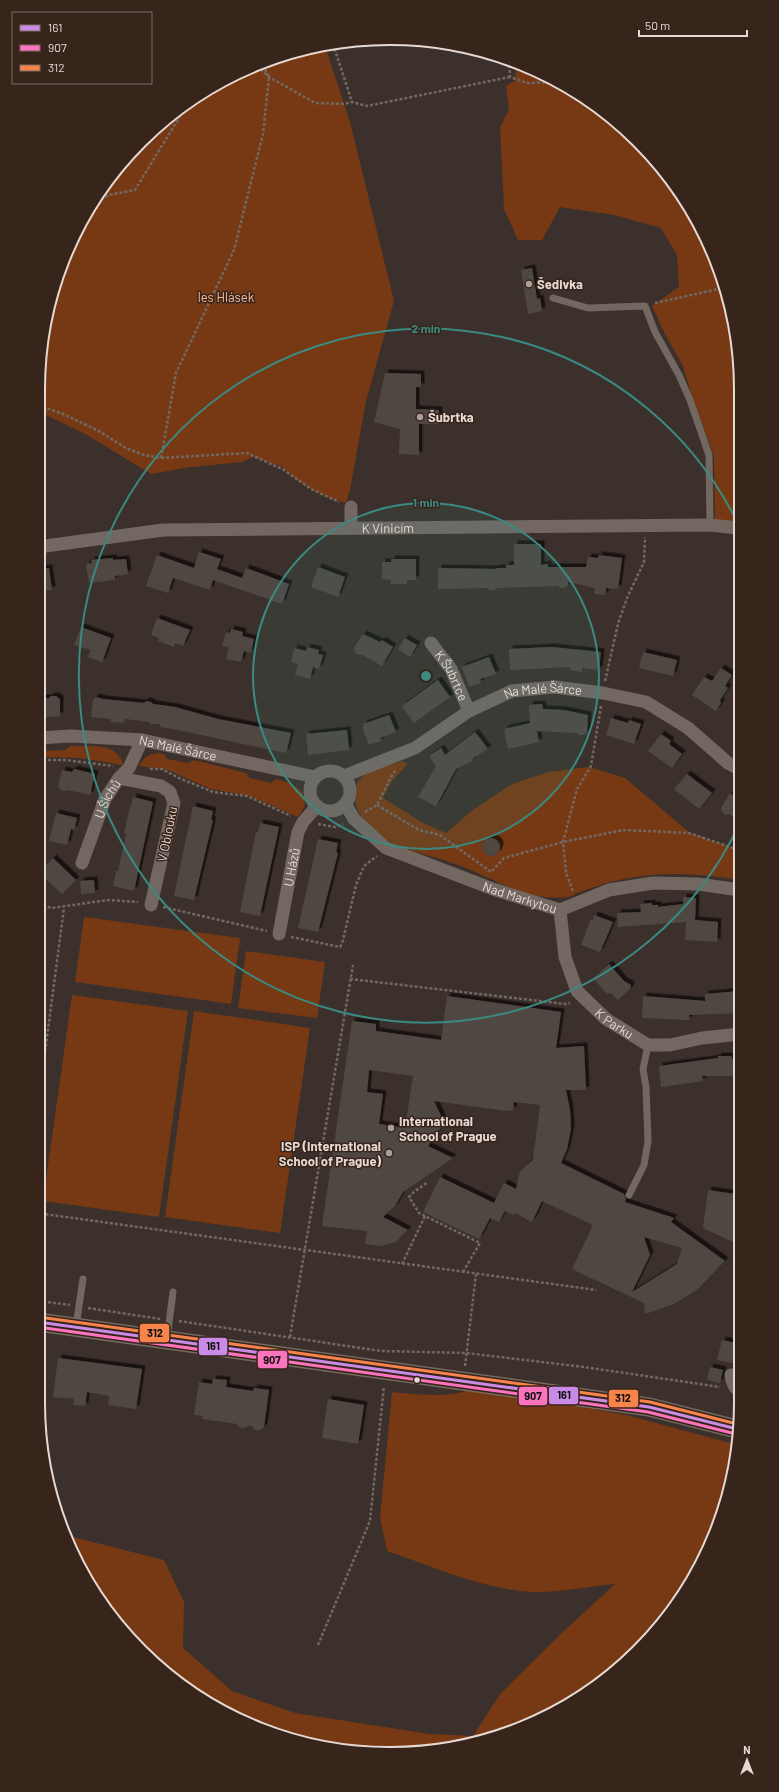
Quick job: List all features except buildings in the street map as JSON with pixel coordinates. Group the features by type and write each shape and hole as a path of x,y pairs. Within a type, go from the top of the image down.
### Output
{"street":[{"path":"351,507 351,528"},
{"name":"K Vinicím","path":"45,546 163,530 646,525 710,525 734,528"},
{"name":"K Šubrtce","path":"431,643 451,669 469,711"},
{"name":"Na Malé Šárce","path":"344,776 415,748 469,711 512,691 554,687 603,693 646,702 688,728 728,763 734,766"},
{"name":"Na Malé Šárce","path":"45,738 71,736 142,740 315,778"},
{"name":"U Šíchů","path":"82,863 105,799 119,778 129,768 142,740"},
{"path":"326,771 339,772 344,776 351,787 351,793 346,805 341,809 328,812 313,802 310,789 315,778 326,771"},
{"name":"V Oblouku","path":"119,778 161,786 170,792 174,803 151,905"},
{"name":"Nad Markytou","path":"346,805 354,819 386,848 493,889 560,910 579,904 609,890 653,883 698,884 734,889"},
{"name":"U Házů","path":"279,934 298,832 303,822 317,806"},
{"name":"K Parku","path":"560,910 565,957 577,991 606,1019 648,1045 670,1045 702,1038 734,1035"},
{"path":"45,1323 649,1407 733,1428"},
{"path":"731,1375 732,1383 734,1385"}],"lane":[{"path":"552,298 588,308 645,306 655,332 679,375 690,400 709,454 710,525"},
{"path":"629,1195 644,1165 648,1141 646,1087 643,1069 648,1045"},
{"path":"76,1327 83,1279"},
{"path":"167,1339 173,1292"}],"path":[{"path":"335,50 352,102"},
{"path":"509,67 510,77"},
{"path":"161,458 176,374 234,250 263,134 268,77 264,69"},
{"path":"261,70 268,77 315,103 344,104 352,102 367,106 510,77 527,83 545,82"},
{"path":"102,199 109,196 135,190 180,116"},
{"path":"645,306 719,289"},
{"path":"45,408 63,414 96,430 126,448 144,455 161,458 247,453 284,470 311,489 351,507"},
{"path":"579,904 566,872 563,842 577,789 591,766 603,693 618,624 627,598 644,562 646,525"},
{"path":"45,760 66,760 129,768 162,769 179,778 213,792 247,796 303,822 335,827 354,819 377,805 391,777 415,748"},
{"path":"377,805 419,830 440,835 491,872 504,858 563,842 624,830 689,833 734,848"},
{"path":"45,906 52,908 64,908 108,900 128,901 340,947 356,885 364,866 386,848"},
{"path":"45,1053 64,908"},
{"path":"290,1337 353,965"},
{"path":"350,979 566,1004 584,998"},
{"path":"428,1182 409,1197 419,1213 480,1243 463,1272"},
{"path":"45,1214 596,1290"},
{"path":"402,1264 425,1216"},
{"path":"466,1357 476,1274"},
{"path":"45,1302 381,1350 466,1353 584,1367 734,1389"},
{"path":"318,1645 370,1521 384,1386"}],"green space":[{"name":"les Hlásek","path":"327,51 350,122 394,301 366,401 350,490 346,503 332,499 311,489 298,481 281,466 253,457 242,462 191,467 151,474 87,435 45,414 45,390 48,345 57,300 71,258 91,217 103,198 130,162 162,130 198,103 217,91 258,71 279,63"},
{"path":"515,69 562,91 581,103 617,130 649,162 663,180 688,217 698,237 716,279 731,345 734,390 734,522 715,520 714,456 682,364 665,334 652,306 679,287 677,255 661,228 614,215 560,207 542,240 518,240 504,209 500,128 509,109 506,86 516,80"},
{"path":"70,746 102,747 115,752 120,757 123,765 80,758 45,757 45,751 65,750"},
{"path":"159,753 164,754 167,759 188,763 194,760 246,773 250,778 271,783 276,779 285,781 295,786 302,793 305,802 302,812 298,817 250,796 211,789 168,770 139,766 147,756"},
{"path":"402,761 408,764 392,781 383,798 423,823 446,833 470,812 512,784 548,772 589,767 625,778 690,833 734,848 734,879 684,874 643,876 608,883 574,894 574,896 557,898 527,894 458,865 394,844 368,825 363,819 356,805 356,788 362,777 381,768","holes":["488,838 497,840 499,845 498,853 494,856 485,854 482,845"]},
{"path":"84,917 240,938 231,1004 75,982"},
{"path":"246,951 325,962 317,1018 238,1008"},
{"path":"72,995 188,1011 159,1217 45,1201 45,1187"},
{"path":"194,1011 310,1028 280,1233 165,1217"},
{"path":"472,1388 626,1415 731,1443 722,1492 708,1534 688,1575 676,1594 649,1630 617,1662 581,1689 542,1711 500,1729 479,1735 457,1740 434,1744 390,1747 345,1744 322,1740 279,1729 258,1721 217,1701 198,1689 162,1662 130,1630 103,1594 91,1575 72,1537 164,1560 184,1602 183,1648 232,1691 295,1713 430,1734 473,1736 500,1694 565,1630 615,1584 553,1591 532,1592 513,1590 477,1582 387,1551 380,1518 392,1392 422,1395 445,1395"}],"transit line":[{"name":"312","path":"45,1318 650,1402 733,1423"},
{"name":"161","path":"45,1323 649,1407 733,1428"},
{"name":"907","path":"45,1328 648,1412 732,1433"}],"place":[{"name":"Šedivka","path":"529,284"},
{"name":"Šubrtka","path":"420,417"},
{"name":"International School of Prague","path":"391,1128"},
{"name":"ISP (International School of Prague)","path":"389,1153"}]}
